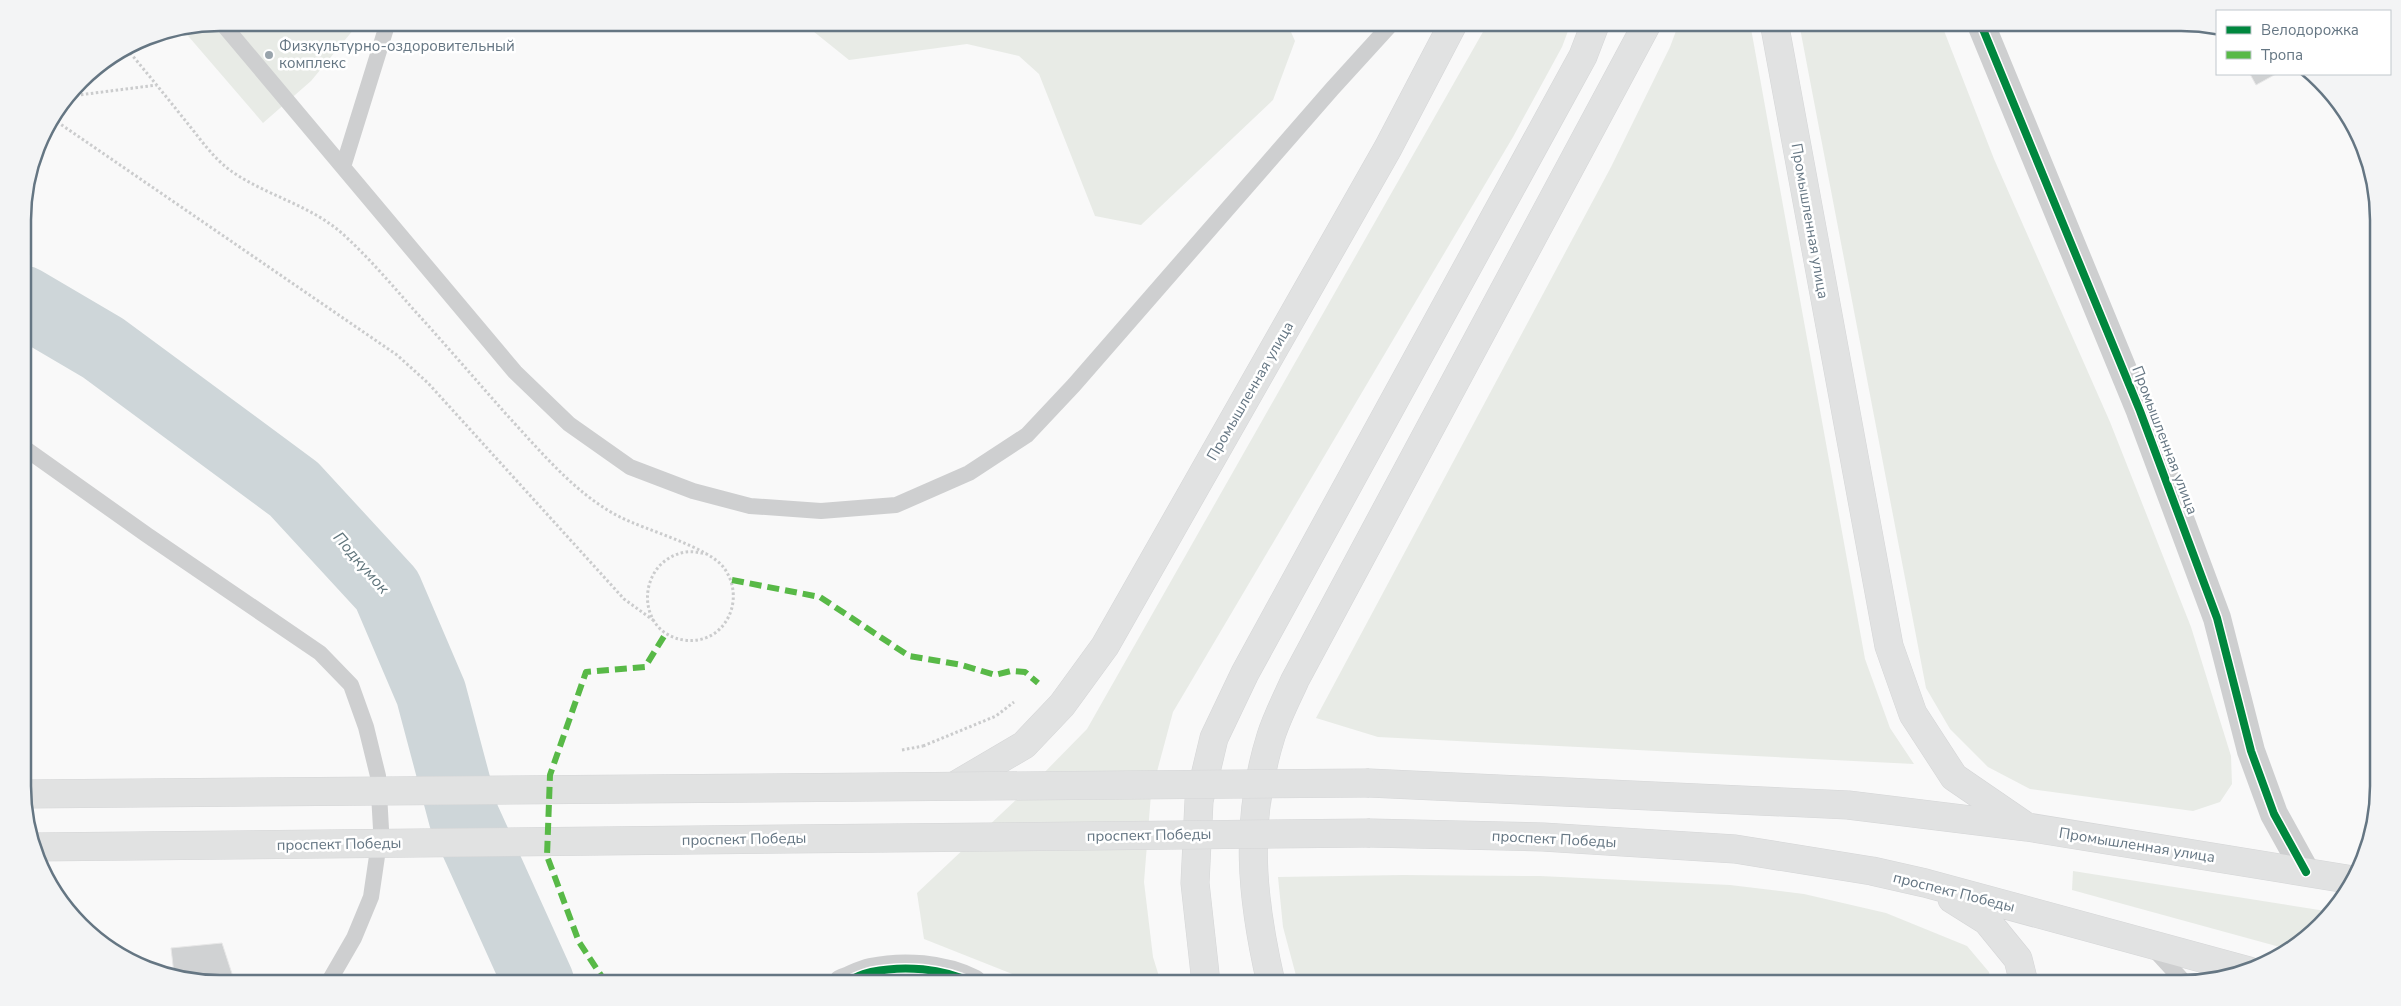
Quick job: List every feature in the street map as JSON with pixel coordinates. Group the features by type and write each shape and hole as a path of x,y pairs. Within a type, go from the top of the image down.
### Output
{"main road":[{"name":"Промышленная улица","path":"956,785 1024,745 1062,705 1105,646 1388,148 1449,31"},
{"path":"1205,975 1195,883 1199,801 1214,738 1245,673 1583,56 1593,31"},
{"path":"1270,975 1254,887 1252,848 1254,811 1261,772 1272,734 1295,680 1643,31"},
{"name":"Промышленная улица","path":"1776,31 1889,646 1913,714 1954,777 2027,827 2345,879"},
{"path":"32,794 402,793 956,785 1369,783 1848,805 2027,827"},
{"name":"проспект Победы","path":"41,847 1370,833 1543,837 1735,849 1872,871 1925,883 2234,967"},
{"path":"1925,883 1987,921 2018,959 2022,975"}],"street":[{"name":"Промышленная улица","path":"1984,31 2140,411 2217,618 2251,751 2274,814 2306,872"},
{"path":"862,975 869,972 911,967 949,975"}],"lane":[{"path":"229,31 515,372 569,424 630,467 693,491 750,506 821,512 896,505 969,473 1027,435 1074,385 1385,31"},
{"path":"343,167 385,31"},
{"path":"31,452 147,535 320,653 351,685 366,727 378,776 381,828 371,896 354,938 333,975"},
{"path":"2149,943 2179,975"}],"path":[{"path":"59,122 397,355 428,382 624,598 653,620 666,633 684,640 702,639 718,631 730,616 735,599 732,580 722,565 707,554 619,517 581,491 539,451 378,269 344,234 308,209 234,173 207,147 131,54"},
{"path":"79,95 157,85"},
{"path":"653,620 647,603 648,584 656,568 671,556 688,551 707,554"}],"shaded area":[{"name":"Физкультурно-оздоровительный комплекс","path":"220,31 352,31 311,81 263,123 187,34"},
{"path":"813,31 1291,31 1295,41 1273,100 1141,225 1095,216 1039,74 1019,56 967,44 849,60"},
{"path":"1483,31 1568,31 1562,47 1513,137 1173,712 1151,794 1144,882 1153,957 1159,975 1015,975 924,939 917,893 1035,782 1087,729"},
{"path":"1676,31 1751,31 1865,659 1890,728 1914,764 1378,737 1316,718 1611,167"},
{"path":"1801,31 1944,31 1994,159 2110,422 2191,627 2231,756 2232,784 2220,802 2193,811 2030,789 1988,767 1950,729 1926,688"},
{"path":"2073,871 2323,910 2296,936 2279,947 2072,890"},
{"path":"1403,875 1540,876 1730,885 1804,894 1886,913 1967,946 1990,975 1296,975 1283,927 1278,877"}],"building":[{"path":"2251,75 2274,75 2256,85"},
{"path":"222,943 232,975 195,973 173,969 171,948"}],"waterway":[{"name":"Подкумок","path":"31,306 103,348 294,489 387,590 431,693 464,817 535,975"}],"marked path":[{"path":"732,580 820,597 909,656 962,665 995,675 1011,671 1025,672 1038,683"},
{"path":"601,975 579,942 547,856 550,775 586,672 645,667 666,633"}],"cycle path":[{"path":"1984,31 2140,411 2217,618 2251,751 2274,814 2306,872"},
{"path":"862,975 884,970 910,968 952,975"}],"place":[{"name":"Физкультурно-оздоровительный комплекс","path":"269,55"}]}
